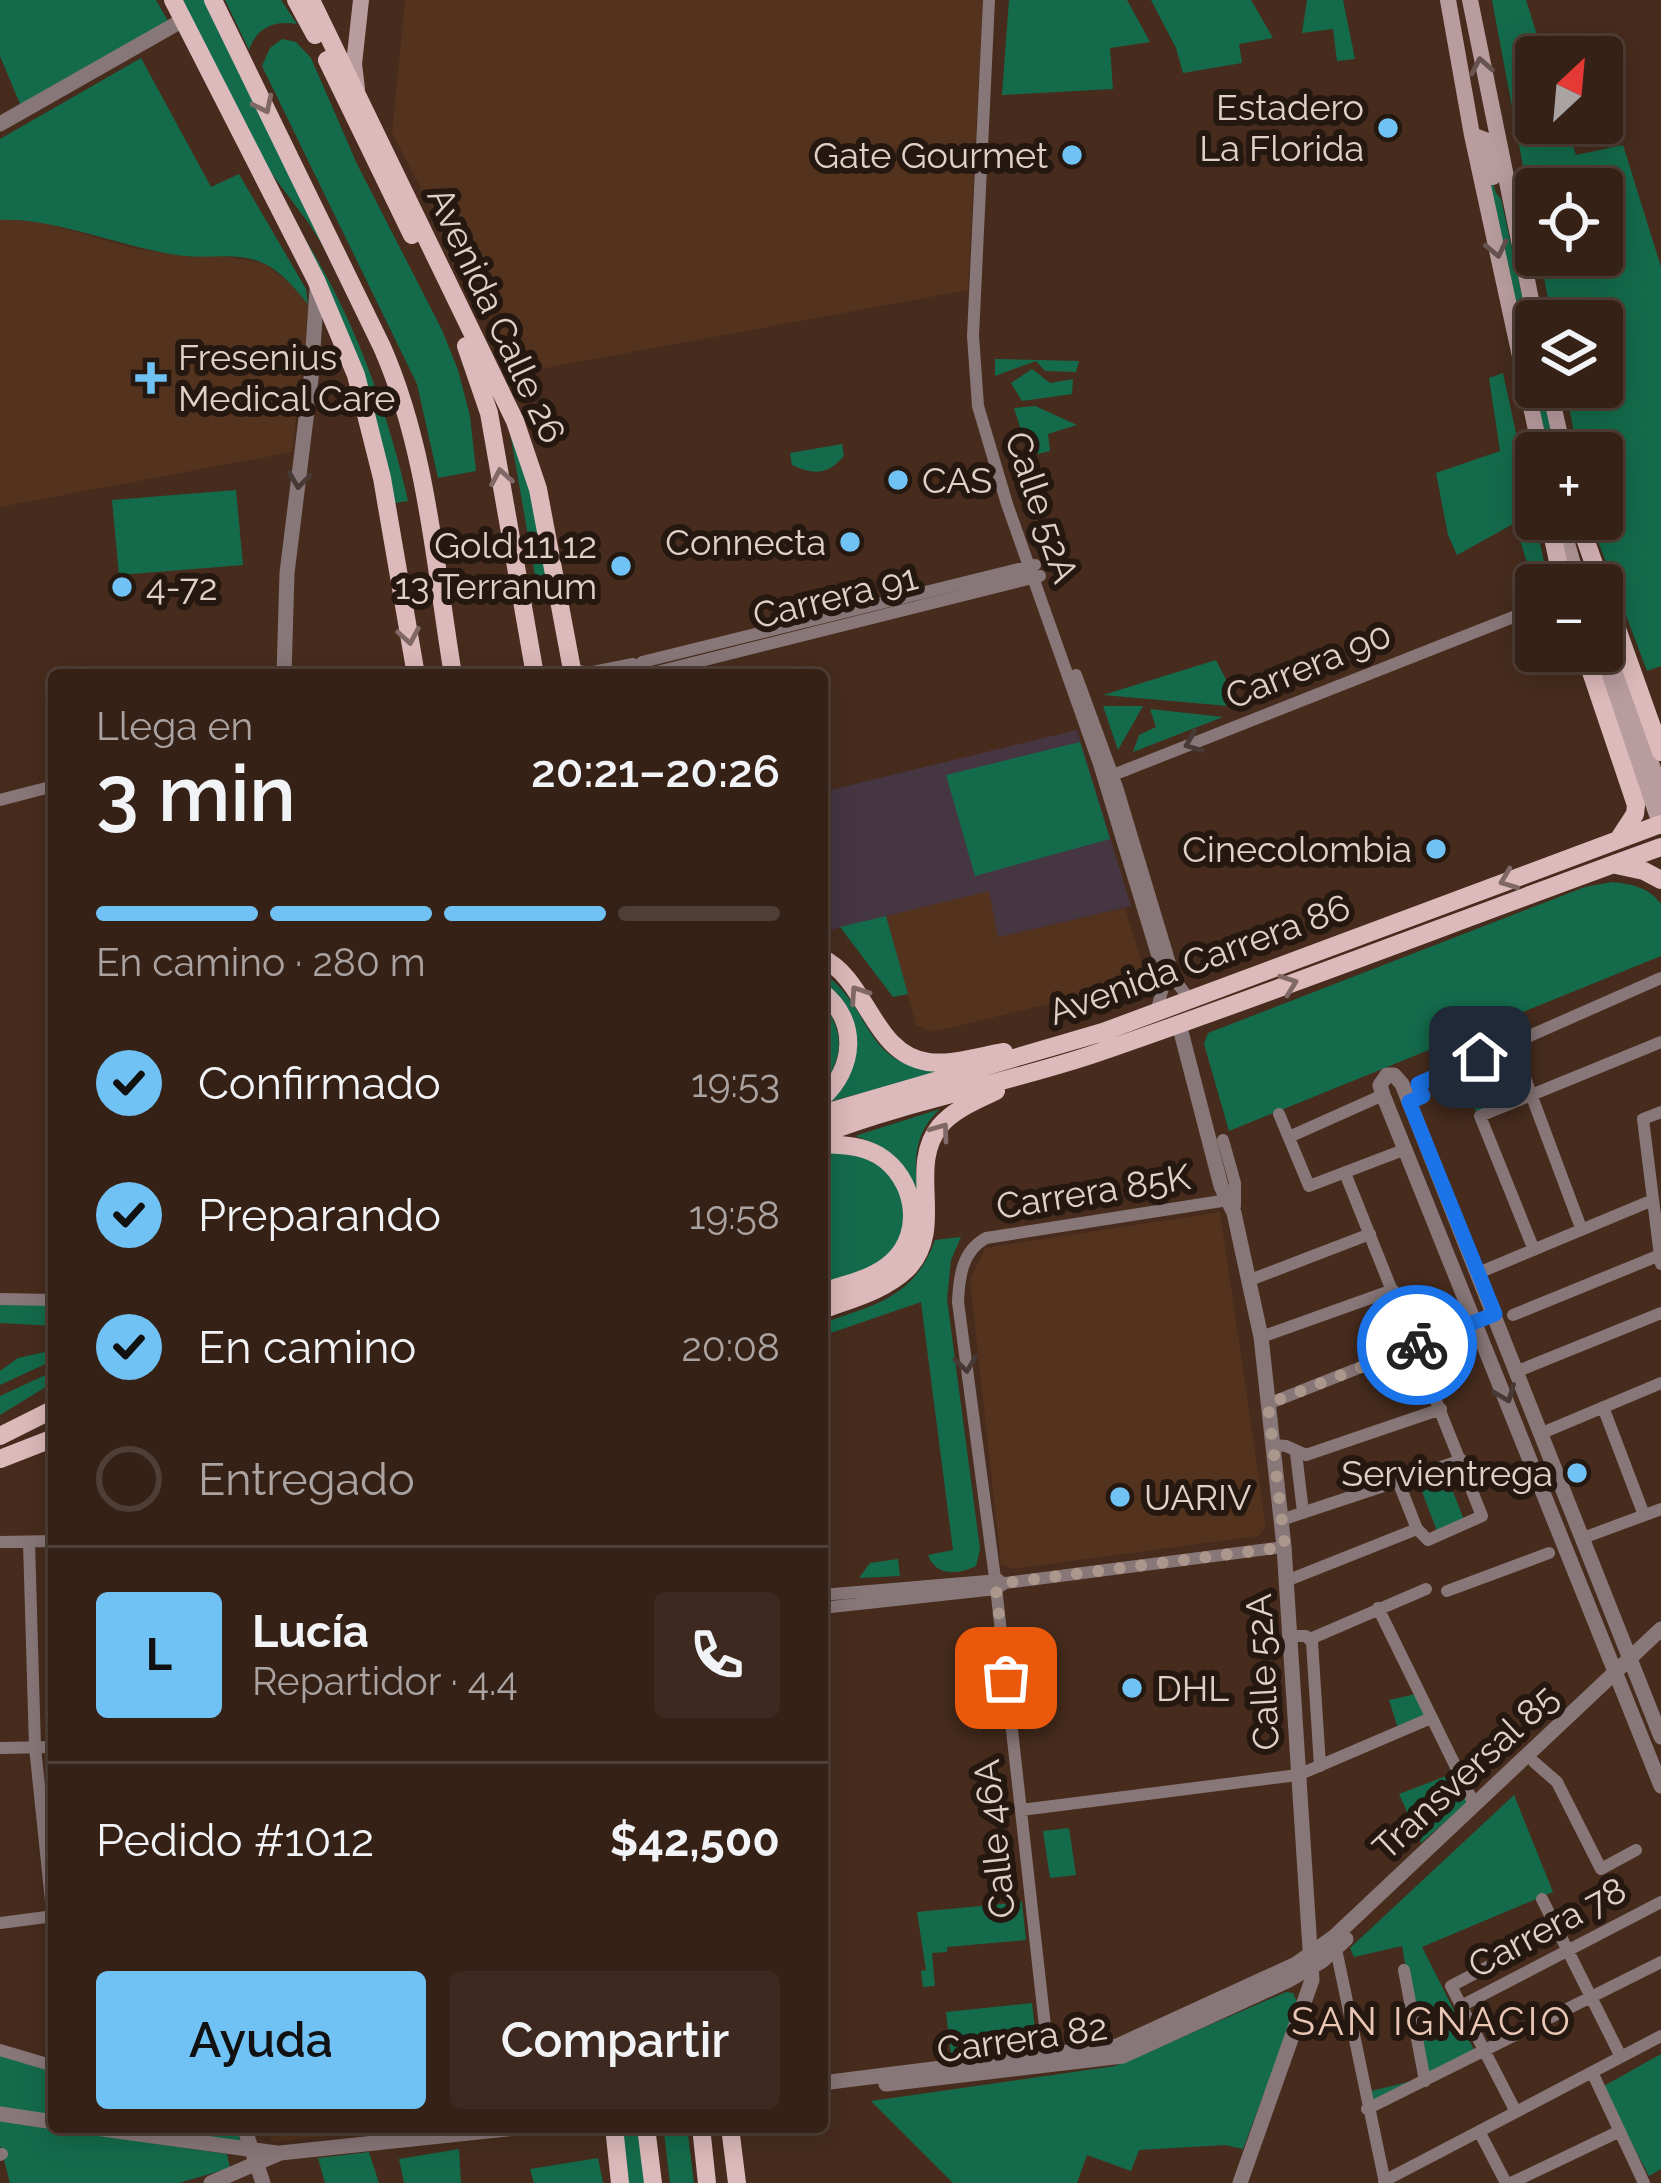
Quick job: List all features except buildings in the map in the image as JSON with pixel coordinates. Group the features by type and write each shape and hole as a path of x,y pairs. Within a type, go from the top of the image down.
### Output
{"main road":[{"path":"173,0 344,342 368,418 415,669"},
{"path":"213,0 403,399 416,449 452,669"},
{"name":"Avenida Calle 26","path":"296,0 476,368 493,431 534,669"},
{"name":"Avenida Calle 26","path":"311,0 528,456 572,669"},
{"path":"360,102 354,64 361,0"},
{"path":"1448,0 1472,135 1537,432"},
{"path":"1470,0 1531,300"},
{"path":"1472,135 1485,140 1493,179 1513,214"},
{"path":"1586,540 1661,752"},
{"path":"1591,672 1636,805 1618,839"},
{"path":"1607,672 1661,825"},
{"path":"1621,672 1661,793"},
{"name":"Avenida Carrera 86","path":"828,1112 1068,1044 1661,825"},
{"name":"Avenida Carrera 86","path":"828,1132 1040,1071 1179,1024 1661,847"},
{"path":"1612,865 1644,871 1661,880"},
{"path":"828,962 844,973 890,1041 920,1060 942,1062 1068,1044"},
{"path":"828,1000 844,1020 849,1044 838,1080 828,1091"},
{"path":"828,1308 874,1291 913,1262 926,1230 926,1158 940,1125 977,1100 1040,1071"},
{"path":"828,1144 858,1147 881,1156 898,1172 913,1212 907,1241 890,1264 828,1290"},
{"path":"0,1436 48,1412"},
{"path":"0,1460 48,1440"},
{"path":"615,2133 620,2183"},
{"path":"647,2133 653,2183"},
{"path":"702,2133 707,2183"},
{"path":"731,2133 733,2183"}],"street":[{"name":"Calle 52A","path":"992,0 981,298 981,388 989,433 1175,980 1190,1000"},
{"path":"0,124 183,20"},
{"path":"284,669 287,573 311,378 316,280"},
{"name":"Carrera 91","path":"633,668 1034,571"},
{"name":"Carrera 90","path":"1108,777 1515,616"},
{"name":"Calle 52A","path":"1108,777 1165,981 1155,1013"},
{"path":"0,800 48,788"},
{"path":"1409,1102 1423,1096 1418,1084 1661,978"},
{"path":"1504,1022 1581,1228"},
{"name":"Calle 52A","path":"1179,1024 1221,1186 1231,1207 1261,1337 1285,1547 1310,1962 1309,1996 1240,2183"},
{"path":"1534,1250 1480,1116 1661,1042"},
{"path":"1661,1737 1409,1102 1394,1075 1387,1075 1381,1081 1383,1095 1661,1786"},
{"path":"1289,1137 1383,1095"},
{"path":"1661,1112 1643,1119 1661,1264"},
{"path":"1279,1114 1309,1186 1406,1149"},
{"path":"1223,1140 1235,1183 1231,1207"},
{"path":"1345,1173 1482,1516 1430,1540 1417,1528 1398,1481"},
{"path":"1478,1273 1653,1200"},
{"name":"Carrera 85K","path":"971,1250 986,1238 1231,1207"},
{"path":"1250,1280 1370,1234"},
{"name":"Calle 46A","path":"971,1250 961,1274 958,1302 999,1584 1049,2060"},
{"path":"1513,1315 1660,1255"},
{"path":"1261,1337 1393,1290"},
{"path":"0,1299 48,1300"},
{"path":"1518,1371 1661,1313"},
{"path":"1268,1404 1495,1314"},
{"path":"1542,1433 1661,1383"},
{"path":"1603,1407 1644,1515"},
{"path":"1273,1445 1306,1455 1441,1409"},
{"path":"1296,1453 1304,1512"},
{"path":"1281,1520 1462,1460"},
{"path":"1583,1538 1661,1509"},
{"path":"1286,1581 1417,1528"},
{"path":"0,1542 48,1541"},
{"path":"29,1542 35,1747 48,1873"},
{"path":"828,1607 1285,1547"},
{"path":"1447,1591 1549,1552"},
{"path":"828,1595 999,1584"},
{"path":"1290,1636 1310,1639 1426,1589"},
{"path":"1378,1608 1474,1804"},
{"name":"Transversal 85","path":"1310,1962 1336,1949 1632,1663 1661,1629"},
{"path":"1310,1639 1320,1766"},
{"name":"Transversal 85","path":"1632,1663 1661,1643"},
{"path":"1021,1810 1298,1775 1431,1718"},
{"path":"0,1748 48,1747"},
{"path":"1524,1766 1558,1782 1601,1869 1636,1850"},
{"name":"Transversal 85","path":"1310,1962 1474,1804 1524,1766"},
{"path":"1542,1899 1621,2057"},
{"name":"Carrera 78","path":"1461,2006 1661,1902"},
{"path":"0,1923 48,1921"},
{"path":"1336,1949 1384,2182 1661,2036"},
{"path":"1516,1952 1451,1986 1516,2112"},
{"name":"Carrera 82","path":"828,2082 866,2079 894,2085 1049,2060 1123,2056 1310,1962"},
{"path":"1367,2109 1661,1962"},
{"path":"1404,1970 1425,2081"},
{"path":"0,2050 48,2064"},
{"path":"1592,2072 1644,2183"},
{"path":"0,2114 48,2121"},
{"path":"1479,2131 1508,2183 1620,2131"},
{"path":"159,2133 254,2157"},
{"path":"246,2133 263,2183"},
{"path":"211,2183 254,2157 469,2133"}],"shaded area":[{"path":"405,0 983,0 968,290 518,373 392,133"},
{"name":"Fresenius Medical Care","path":"26,218 133,248 191,257 213,254 265,264 290,283 308,304 309,315 292,452 0,507 0,220"},
{"path":"1077,730 1131,906 997,938 988,892 828,931 828,791"},
{"path":"989,891 998,937 1125,908 1147,980 933,1032 916,1025 886,916"},
{"path":"1220,1212 1266,1527 1258,1536 1013,1569 1001,1564 970,1280 985,1248"},
{"path":"269,2133 362,2133 272,2142"}],"green space":[{"path":"0,0 156,0 171,26 23,111 0,56"},
{"path":"180,0 206,0 338,271 260,158"},
{"path":"225,0 281,0 297,24 267,27 249,50"},
{"path":"1009,0 1127,0 1150,42 1110,48 1113,89 1002,95"},
{"path":"1151,0 1251,0 1273,38 1239,44 1242,63 1183,73 1176,48"},
{"path":"1307,0 1343,0 1355,59 1337,61 1333,29 1302,33"},
{"path":"1492,0 1526,0 1537,36 1515,36 1515,123"},
{"path":"282,39 296,42 311,58 357,164 442,330 470,416 476,471 438,478 417,384 262,66 270,48"},
{"path":"141,58 211,187 239,174 306,289 308,304 279,273 257,261 184,256 43,223 0,220 0,139"},
{"path":"1480,142 1501,199 1523,300 1515,300"},
{"path":"1519,144 1572,144 1576,155 1623,145 1661,267 1661,666 1647,671 1623,607 1623,564 1607,564 1598,540 1623,540 1623,432 1574,432 1569,408 1623,408 1623,300 1548,300 1544,276 1623,276 1623,168 1523,168"},
{"path":"297,226 334,291 364,359 408,501 395,503 388,490"},
{"path":"995,359 1079,361 1076,372 1045,371 1036,361 995,376"},
{"path":"1032,369 1050,383 1073,379 1072,394 1022,401 1011,383"},
{"path":"1503,373 1516,432 1515,523 1457,555 1448,535 1436,473 1500,451 1489,378"},
{"path":"1035,406 1077,425 1048,434 1050,451 1029,456 1014,408"},
{"path":"1539,408 1546,408 1552,432 1544,432"},
{"path":"506,409 525,460 550,592 538,593"},
{"path":"842,444 844,456 826,470 814,472 792,465 790,453"},
{"path":"236,490 243,565 119,575 112,500"},
{"path":"1520,540 1539,540 1544,564 1527,564"},
{"path":"1216,660 1240,707 1103,695"},
{"path":"1103,706 1143,706 1118,750"},
{"path":"1150,709 1223,717 1133,752 1139,735 1156,727"},
{"path":"1080,742 1110,839 975,876 946,775"},
{"path":"1612,882 1645,890 1661,904 1661,956 1229,1131 1204,1044 1208,1033 1585,887"},
{"path":"886,916 908,994 893,997 840,927"},
{"path":"828,977 882,1048 916,1067 943,1071 829,1102 852,1058 828,1000"},
{"path":"828,1012 838,1035 828,1078"},
{"path":"1508,1055 1525,1090 1476,1112 1465,1087 1436,1099 1432,1090"},
{"path":"940,1109 920,1138 917,1194 893,1157 855,1136"},
{"path":"828,1153 866,1157 883,1167 900,1192 904,1224 895,1252 884,1263 828,1287"},
{"path":"961,1237 951,1260 947,1299 980,1549 976,1566 955,1572 936,1567 928,1555 953,1550 921,1302 828,1334 828,1321 904,1287 935,1240"},
{"path":"0,1304 48,1304 48,1326 0,1323"},
{"path":"48,1351 48,1363 0,1385 0,1371 18,1358"},
{"path":"48,1374 48,1386 0,1415 0,1396"},
{"path":"1445,1471 1464,1520 1437,1531 1418,1481"},
{"path":"898,1559 900,1576 859,1578 870,1563"},
{"path":"1416,1694 1429,1723 1400,1735 1389,1700"},
{"path":"1454,1773 1469,1801 1421,1843 1399,1794"},
{"path":"1514,1795 1553,1892 1422,1947 1475,2052 1425,2078 1402,1946 1354,1957 1350,1948"},
{"path":"1069,1828 1076,1875 1050,1878 1043,1831"},
{"path":"1022,1902 1026,1940 947,1947 947,1952 932,1953 935,1986 923,1987 921,1971 926,1970 917,1912"},
{"path":"1293,1993 1298,2004 1243,2149 1225,2145 1139,2150 1131,2171 1087,2155 1077,2183 953,2183 871,2101 1115,2066"},
{"path":"1032,2003 1037,2046 951,2055 946,2012"},
{"path":"1661,2054 1661,2169 1649,2176 1602,2087"},
{"path":"0,2055 48,2070 48,2115 0,2108"},
{"path":"1424,2078 1374,2104 1371,2091"},
{"path":"0,2121 48,2128 48,2133 83,2133 227,2154 230,2168 179,2183 10,2183 0,2145"},
{"path":"172,2133 238,2133 241,2143"},
{"path":"620,2133 639,2133 645,2183 626,2183"},
{"path":"664,2133 688,2133 694,2183 670,2183"},
{"path":"459,2149 461,2183 404,2183 399,2159"},
{"path":"369,2152 379,2183 325,2183 318,2158"},
{"path":"598,2158 603,2183 534,2183 530,2169"}],"way so far":[{"path":"1006,1678 996,1589 1005,1583 1285,1547 1268,1404 1417,1345"}],"place":[{"name":"Estadero La Florida","path":"1388,128"},
{"name":"Gate Gourmet","path":"1072,155"},
{"name":"Fresenius Medical Care","path":"151,378"},
{"name":"CAS","path":"898,480"},
{"name":"Connecta","path":"850,542"},
{"name":"Gold 11 12 13 Terranum","path":"621,566"},
{"name":"4-72","path":"122,587"},
{"name":"Cinecolombia","path":"1436,849"},
{"name":"Servientrega","path":"1577,1473"},
{"name":"UARIV","path":"1120,1497"},
{"name":"DHL","path":"1132,1688"}],"district":[{"name":"SAN IGNACIO","path":"1432,2021"}],"route":[{"path":"1417,1345 1495,1314 1409,1102 1423,1096 1418,1084 1480,1057"}]}
